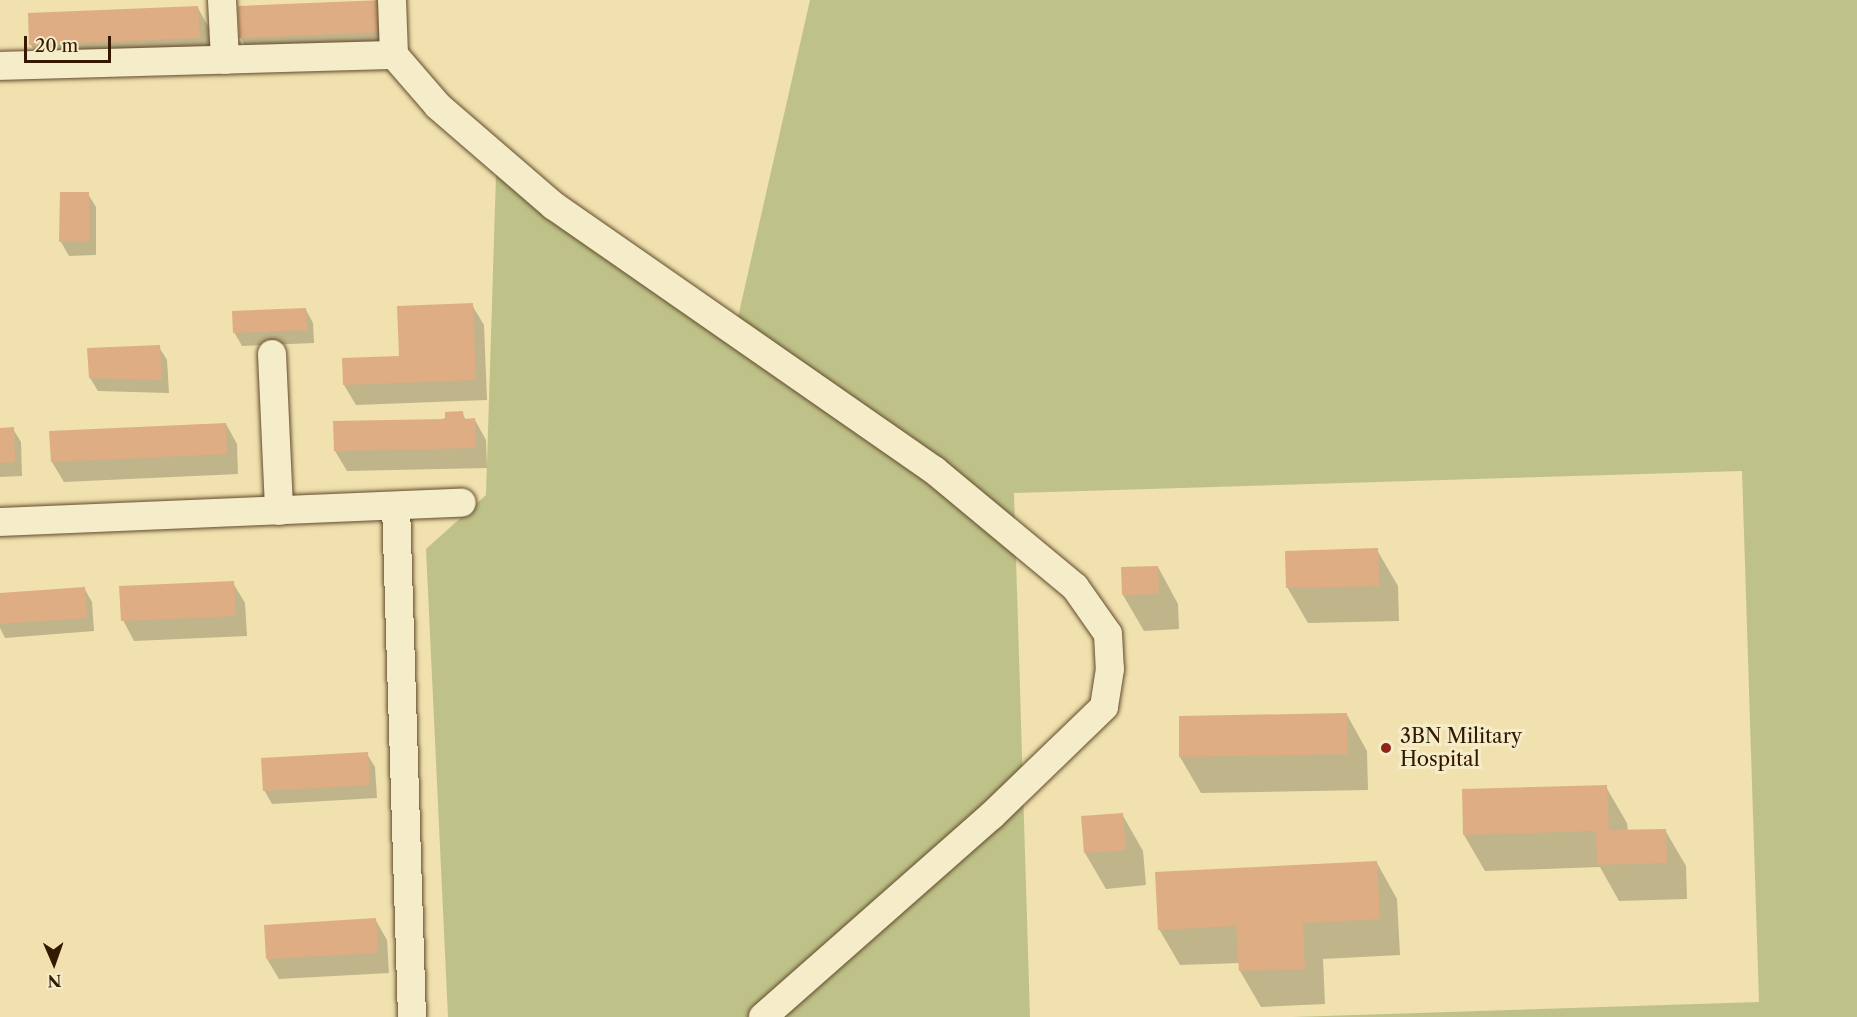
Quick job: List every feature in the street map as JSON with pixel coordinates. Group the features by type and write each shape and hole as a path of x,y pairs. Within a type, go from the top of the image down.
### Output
{"street":[{"path":"222,0 225,60"},
{"path":"392,0 394,55 438,106 554,206 934,470 1075,586 1108,634 1110,669 1104,707 991,816 763,1017"},
{"path":"0,66 394,55"},
{"path":"272,354 279,511"},
{"path":"0,522 462,503"},
{"path":"396,506 412,1017"}],"green space":[{"path":"810,0 1857,0 1857,1017 1293,1017 1759,1002 1742,471 1014,493 1030,1017 448,1017 426,549 486,495 496,175 738,317"}],"building":[{"path":"384,0 385,32 239,38 238,6"},
{"path":"198,6 200,38 29,45 28,13"},
{"path":"60,192 89,192 89,242 59,242"},
{"path":"473,303 476,380 343,385 342,358 399,356 397,306"},
{"path":"306,308 307,330 233,333 232,311"},
{"path":"160,345 162,380 89,378 87,348"},
{"path":"463,411 464,419 475,418 476,448 334,451 333,421 445,419 445,412"},
{"path":"226,423 227,454 51,462 49,431"},
{"path":"14,427 15,462 0,463 0,428"},
{"path":"1378,548 1379,586 1286,588 1285,551"},
{"path":"1158,566 1159,594 1122,595 1121,567"},
{"path":"234,581 236,616 121,621 119,586"},
{"path":"85,587 87,618 0,624 0,593"},
{"path":"1347,713 1348,754 1179,757 1179,716"},
{"path":"368,752 370,785 263,791 261,758"},
{"path":"1607,785 1609,830 1666,829 1667,863 1597,865 1596,831 1463,835 1462,789"},
{"path":"1123,813 1126,850 1084,853 1081,816"},
{"path":"1377,861 1380,919 1303,923 1305,969 1239,971 1236,926 1158,930 1155,872"},
{"path":"376,918 378,953 266,959 264,925"}],"place":[{"name":"3BN Military Hospital","path":"1386,748"}]}
